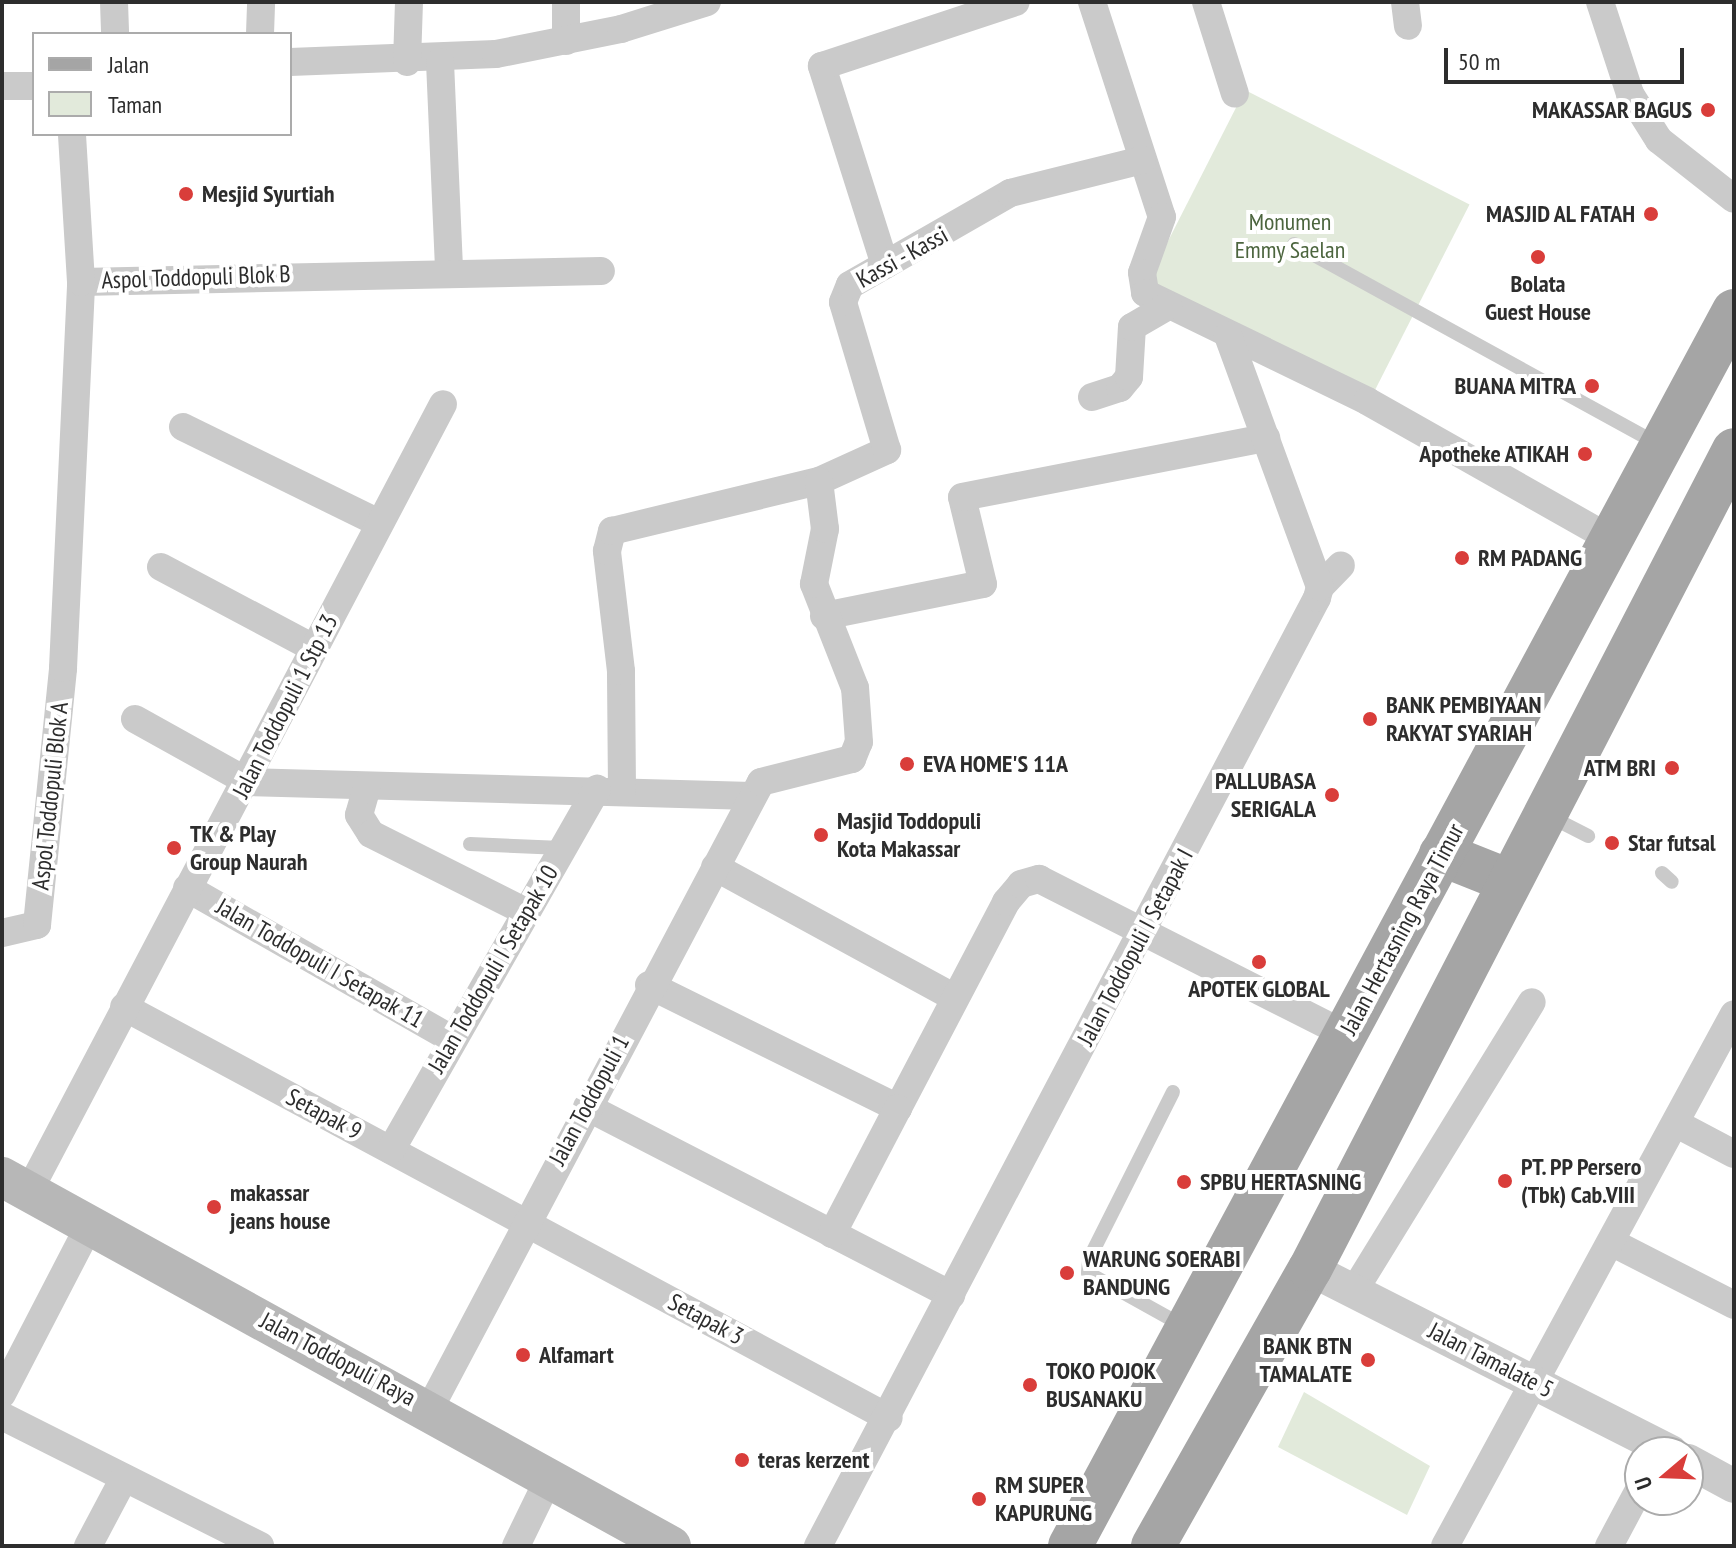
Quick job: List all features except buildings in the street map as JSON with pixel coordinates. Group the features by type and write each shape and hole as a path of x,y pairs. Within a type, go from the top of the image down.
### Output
{"main road":[{"name":"Jalan Hertasning Raya Timur","path":"1070,1546 1441,854 1614,541 1734,311"},
{"path":"1153,1546 1310,1269 1734,450"},
{"path":"1441,854 1509,881"},
{"name":"Jalan Toddopuli Raya","path":"15,1184 88,1228 430,1408 548,1480 671,1546"}],"street":[{"path":"114,2 115,32"},
{"path":"260,32 261,2"},
{"path":"407,62 409,2"},
{"path":"566,2 566,41"},
{"path":"292,62 440,62 566,41 707,2"},
{"path":"1092,2 1162,217 1142,273 1145,293 1367,401 1614,541"},
{"path":"1206,2 1235,94"},
{"path":"1600,2 1630,94 1659,140 1734,199"},
{"path":"885,265 822,66 1010,3"},
{"path":"440,62 449,271"},
{"path":"2,86 32,86"},
{"path":"72,136 81,282"},
{"name":"Kassi - Kassi","path":"819,481 887,450 842,296 885,265 1010,193 1142,160"},
{"name":"Aspol Toddopuli Blok B","path":"63,668 81,282 449,271 601,271"},
{"path":"1092,397 1120,388 1129,377 1132,327 1168,306"},
{"path":"1228,335 1319,592"},
{"name":"Jalan Toddopuli 1 Stp 13","path":"15,1184 124,1007 248,782 443,404"},
{"path":"183,427 379,523"},
{"path":"824,616 983,584 962,497 1266,438"},
{"path":"609,789 612,531 819,481"},
{"name":"Jalan Toddopuli 1","path":"430,1408 524,1220 752,796 772,776 852,759 859,742 855,688 824,616 814,584 825,529 819,481"},
{"name":"Jalan Toddopuli I Setapak I","path":"818,1546 889,1418 1319,592 1341,565"},
{"path":"161,567 315,649"},
{"name":"Aspol Toddopuli Blok A","path":"2,933 37,925 63,668"},
{"path":"135,719 248,782 367,787 609,789 752,796"},
{"path":"367,787 359,815 371,834 526,912"},
{"name":"Jalan Toddopuli I Setapak 10","path":"391,1150 562,848 609,789"},
{"path":"715,867 955,998"},
{"path":"832,1234 1006,902 1027,881 1039,879 1346,1035"},
{"name":"Jalan Toddopuli I Setapak 11","path":"187,888 452,1039"},
{"path":"649,985 898,1108"},
{"path":"1354,1291 1532,1002"},
{"name":"Setapak 9","path":"124,1007 524,1220"},
{"path":"1445,1546 1677,1124 1734,1014"},
{"path":"587,1107 951,1295"},
{"path":"1677,1124 1734,1154"},
{"name":"Setapak 3","path":"524,1220 889,1418"},
{"path":"2,1394 88,1228"},
{"path":"1611,1242 1734,1305"},
{"name":"Jalan Tamalate 5","path":"1310,1269 1638,1436"},
{"path":"2,1416 260,1546"},
{"name":"Jalan Tamalate 5","path":"1704,1471 1734,1486"},
{"path":"88,1546 124,1478"},
{"path":"516,1546 548,1480"},
{"path":"1609,1546 1625,1516"}],"lane":[{"path":"1294,244 1663,447"},
{"path":"1545,814 1588,836"},
{"path":"470,844 562,848"},
{"path":"1173,1092 1089,1259 1088,1273 1188,1329"}],"green space":[{"name":"Monumen Emmy Saelan","path":"1245,90 1470,204 1371,399 1146,284"},
{"path":"1304,1392 1430,1466 1407,1515 1278,1447"}],"place":[{"name":"MAKASSAR BAGUS","path":"1708,110"},
{"name":"Mesjid Syurtiah","path":"186,194"},
{"name":"MASJID AL FATAH","path":"1651,214"},
{"name":"Bolata Guest House","path":"1538,257"},
{"name":"BUANA MITRA","path":"1592,386"},
{"name":"Apotheke ATIKAH","path":"1585,454"},
{"name":"RM PADANG","path":"1462,558"},
{"name":"BANK PEMBIYAAN RAKYAT SYARIAH","path":"1370,719"},
{"name":"EVA HOME'S 11A","path":"907,764"},
{"name":"ATM BRI","path":"1672,768"},
{"name":"PALLUBASA SERIGALA","path":"1332,795"},
{"name":"Masjid Toddopuli Kota Makassar","path":"821,835"},
{"name":"Star futsal","path":"1612,843"},
{"name":"TK & Play Group Naurah","path":"174,848"},
{"name":"APOTEK GLOBAL","path":"1259,962"},
{"name":"PT. PP Persero (Tbk) Cab.VIII","path":"1505,1181"},
{"name":"SPBU HERTASNING","path":"1184,1182"},
{"name":"makassar jeans house","path":"214,1207"},
{"name":"WARUNG SOERABI BANDUNG","path":"1067,1273"},
{"name":"Alfamart","path":"523,1355"},
{"name":"BANK BTN TAMALATE","path":"1368,1360"},
{"name":"TOKO POJOK BUSANAKU","path":"1030,1385"},
{"name":"teras kerzent","path":"742,1460"},
{"name":"RM SUPER KAPURUNG","path":"979,1499"}]}
